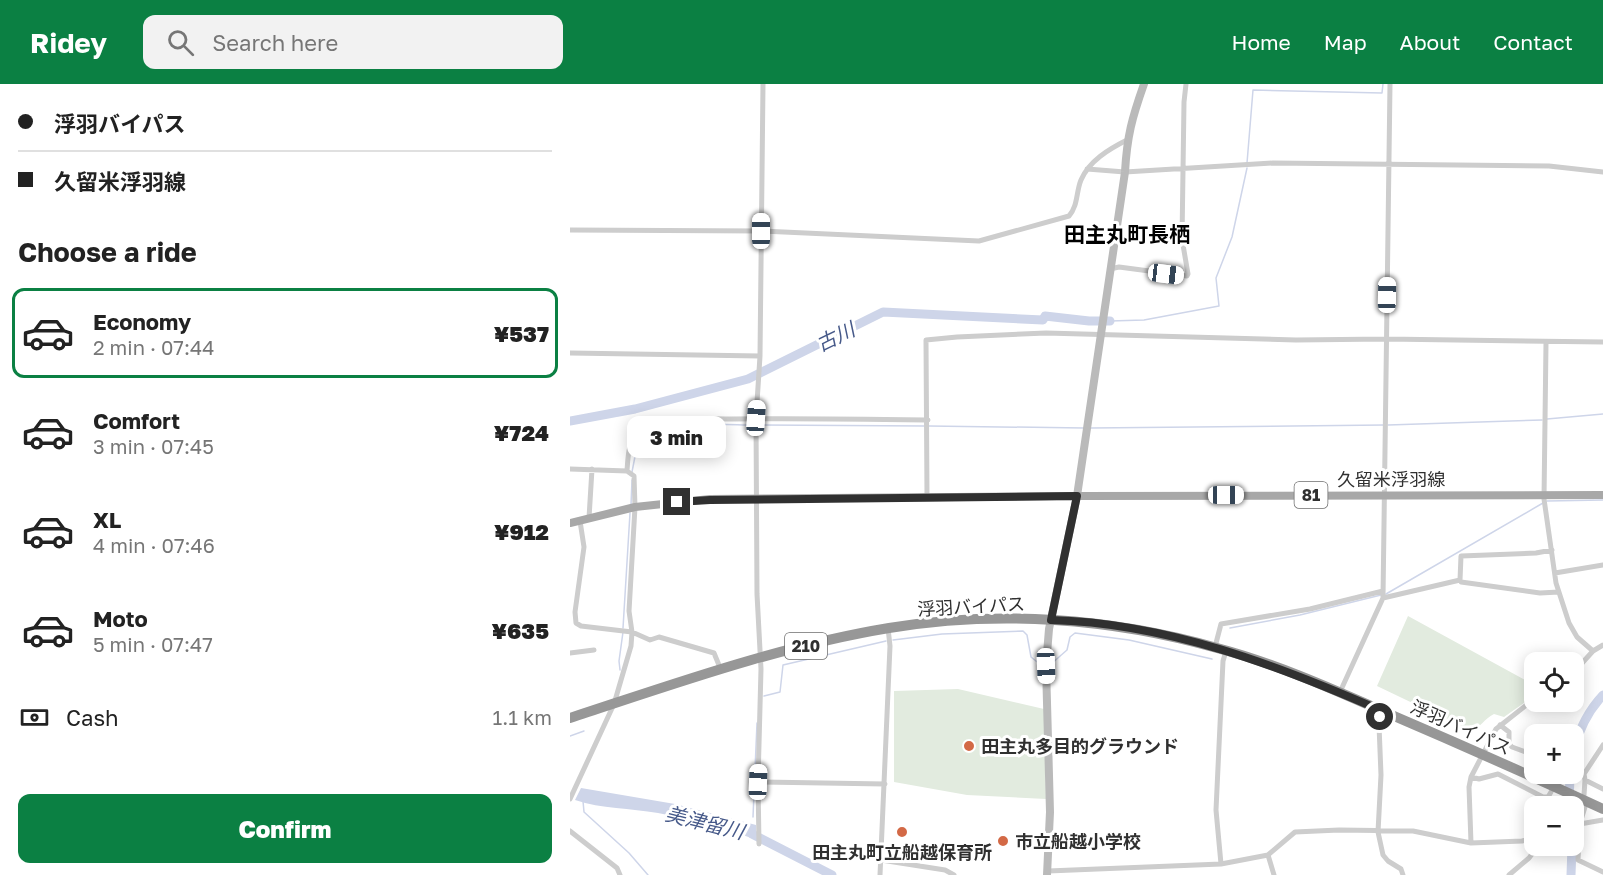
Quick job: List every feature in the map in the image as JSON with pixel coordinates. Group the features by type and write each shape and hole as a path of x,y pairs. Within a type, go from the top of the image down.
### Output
{"highway":[{"name":"浮羽バイパス","path":"570,718 761,658 846,636 888,628 973,620 1051,620 1106,624 1215,647 1278,668 1340,692 1484,755 1554,790 1581,796"},
{"name":"浮羽バイパス","path":"1584,798 1603,809"}],"main road":[{"name":"久留米浮羽線","path":"570,524 635,507 677,502 757,499 1385,495 1544,499 1603,495"}],"street":[{"path":"759,844 761,658 757,594 756,418 760,356 763,84"},
{"path":"1144,84 1127,140 1125,172 1077,496 1051,620 1046,666 1050,812 1048,873 1221,864 1268,855 1295,832 1413,831 1472,843 1524,840"},
{"path":"1110,269 1119,267 1187,276 1188,268 1182,239 1182,169 1186,84"},
{"path":"1340,692 1383,595 1390,84"},
{"path":"570,230 761,231 979,241 1069,216 1074,210 1081,181 1087,169 1109,149 1127,140"},
{"path":"1087,169 1125,172 1273,163 1549,166 1603,172"},
{"path":"927,497 926,340 1046,333 1296,340 1603,342"},
{"path":"1546,343 1544,499 1555,573 1569,623 1574,633 1593,651"},
{"path":"570,353 760,356"},
{"path":"627,471 629,447 633,438 639,431 659,422 686,419 756,418 928,420"},
{"path":"570,469 627,471 634,476 635,507 629,611 632,632 627,664 614,704 570,799"},
{"path":"589,518 592,469"},
{"path":"576,623 575,612 584,547 580,521"},
{"path":"1460,580 1461,556 1536,553 1552,550"},
{"path":"1555,573 1603,565"},
{"path":"1215,647 1221,624 1460,580 1540,593 1559,592"},
{"path":"576,623 580,626 632,632 650,640 659,637 714,653 721,670"},
{"path":"570,629 576,623"},
{"path":"880,875 890,646 888,628"},
{"path":"1584,661 1593,651 1603,645"},
{"path":"570,653 594,650"},
{"path":"1221,864 1216,810 1223,661 1226,650"},
{"path":"1472,843 1468,788 1471,777 1496,729 1524,707"},
{"path":"1382,711 1379,725 1381,775 1378,832 1383,855 1401,869 1403,875"},
{"path":"1500,725 1509,732 1509,744 1524,751"},
{"path":"1581,796 1585,780 1584,774 1603,745"},
{"path":"1471,777 1479,779 1498,774 1543,797 1548,797 1554,790"},
{"path":"1585,780 1603,789"},
{"path":"758,782 885,784"},
{"path":"1584,823 1603,820"},
{"path":"570,831 617,868 620,875"},
{"path":"1268,855 1274,875"},
{"path":"1509,875 1530,856"},
{"path":"1578,856 1578,860 1603,873"},
{"path":"881,860 945,870 954,875"}],"shaded area":[{"path":"1408,616 1524,680 1524,703 1504,717 1494,714 1471,731 1377,686"},
{"name":"田主丸多目的グラウンド","path":"958,689 1044,709 1046,799 967,795 894,782 894,691"}],"water":[{"path":"581,788 675,804 756,825 757,840 683,818 575,800"}],"waterway":[{"path":"1247,163 1253,90 1382,93 1383,84"},
{"path":"1110,321 1144,320 1219,306 1216,278 1232,237 1247,168"},
{"name":"古川","path":"570,421 635,409 748,379 883,312 1043,320 1045,316 1110,321"},
{"path":"1547,419 1603,414"},
{"path":"1388,425 1542,420"},
{"path":"632,472 638,441 648,434 676,426 754,425"},
{"path":"758,425 925,426"},
{"path":"1091,428 1384,425"},
{"path":"929,426 1084,428"},
{"path":"631,505 632,480"},
{"path":"1547,501 1603,500"},
{"path":"1386,594 1543,503"},
{"path":"623,628 630,513"},
{"path":"1230,628 1300,615 1381,595"},
{"path":"893,640 942,634 1023,631 1027,635 1031,657 1041,665"},
{"path":"620,670 623,632"},
{"path":"1051,664 1067,650 1070,637 1075,633 1129,640 1212,659"},
{"path":"764,696 780,692 783,665 886,641"},
{"name":"美津留川","path":"1584,724 1603,695"},
{"path":"753,817 757,723"},
{"path":"570,736 584,731"},
{"name":"美津留川","path":"1569,796 1570,784"},
{"path":"583,801 584,812 629,853 648,875"},
{"name":"美津留川","path":"752,834 832,875"},
{"name":"美津留川","path":"1571,875 1572,856"}],"place":[{"name":"田主丸多目的グラウンド","path":"969,746"},
{"name":"田主丸町立船越保育所","path":"902,832"},
{"name":"市立船越小学校","path":"1003,841"}],"district":[{"name":"田主丸町長栖","path":"1127,234"}],"route":[{"path":"677,502 1077,496 1051,620 1106,624 1226,650 1340,692 1382,711 1380,717"}]}
